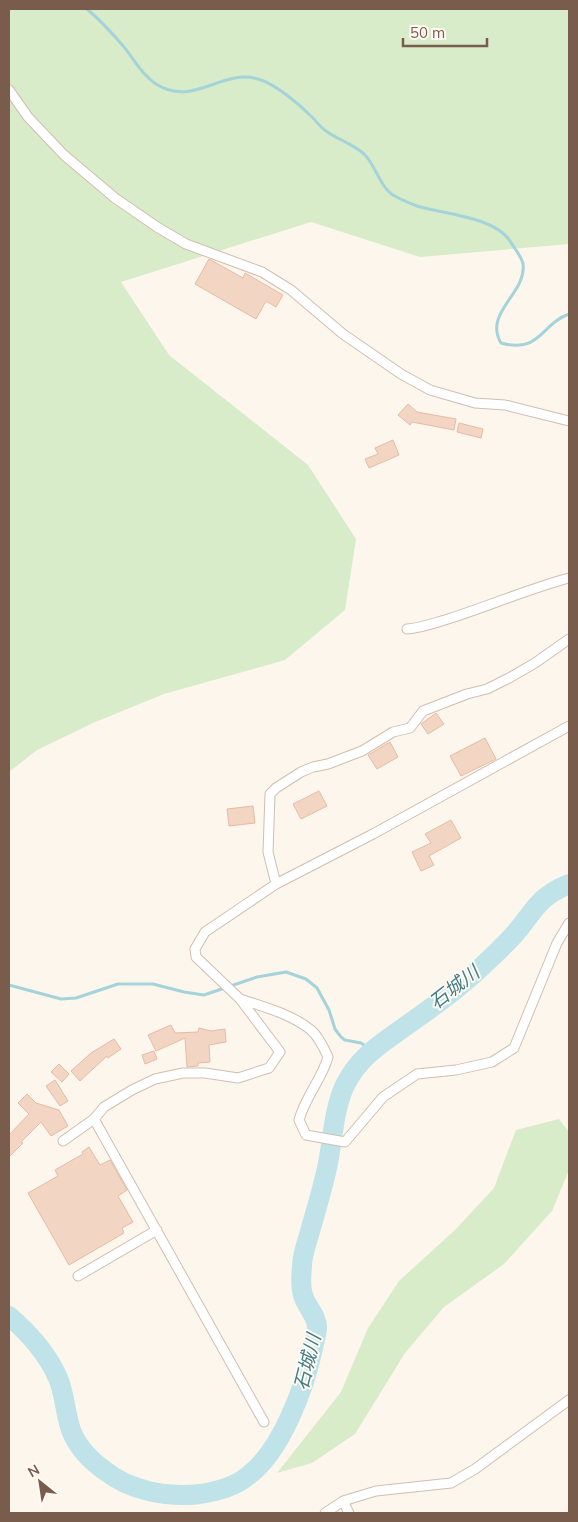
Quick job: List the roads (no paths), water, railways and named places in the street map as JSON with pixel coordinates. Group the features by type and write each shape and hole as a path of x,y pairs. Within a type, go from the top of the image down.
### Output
{"street":[{"path":"9,90 28,118 64,155 116,198 157,227 186,244 262,272 291,290 343,334 401,374 430,390 475,403 505,405 569,421"},
{"path":"407,629 417,628 461,615 552,582 569,578"},
{"path":"276,884 268,852 268,840 270,794 276,788 313,767 328,764 362,751 393,732 410,728 423,711 467,694 488,689 536,663 569,639"},
{"path":"63,1141 94,1119 104,1107 132,1090 165,1076 183,1073 205,1073 238,1078 269,1068 280,1052 240,998 196,958 195,949 205,932 276,884 341,852 569,726"},
{"path":"240,998 290,1017 312,1031 322,1044 328,1057 325,1068 302,1107 299,1120 306,1135 345,1142 383,1097 417,1074 456,1070 492,1062 514,1048 557,943 569,923"},
{"path":"94,1119 264,1422"},
{"path":"78,1276 157,1230"},
{"path":"326,1513 343,1501 376,1490 451,1483 475,1469 569,1400"},
{"path":"343,1501 349,1513"}],"waterway":[{"path":"87,9 111,32 142,72 156,84 170,90 182,92 245,77 265,82 295,101 324,130 365,155 385,187 393,195 417,206 481,221 503,233 518,252 523,264 519,284 501,312 497,322 497,332 501,343 524,345 569,314"},
{"name":"石城川","path":"9,1316 37,1344 54,1369 62,1390 71,1430 77,1442 94,1462 114,1477 137,1488 162,1494 188,1495 226,1488 238,1483 249,1475 261,1464 281,1435 298,1399 309,1364 317,1327 316,1320 302,1291 301,1278 304,1250 325,1177 336,1116 345,1085 365,1057 453,992 512,937 532,911 547,896 569,884"},
{"path":"9,985 61,999 76,998 118,984 153,984 204,995 257,977 286,972 306,979 317,988 329,1010 335,1029 341,1037 345,1040 361,1043 372,1050"}]}
